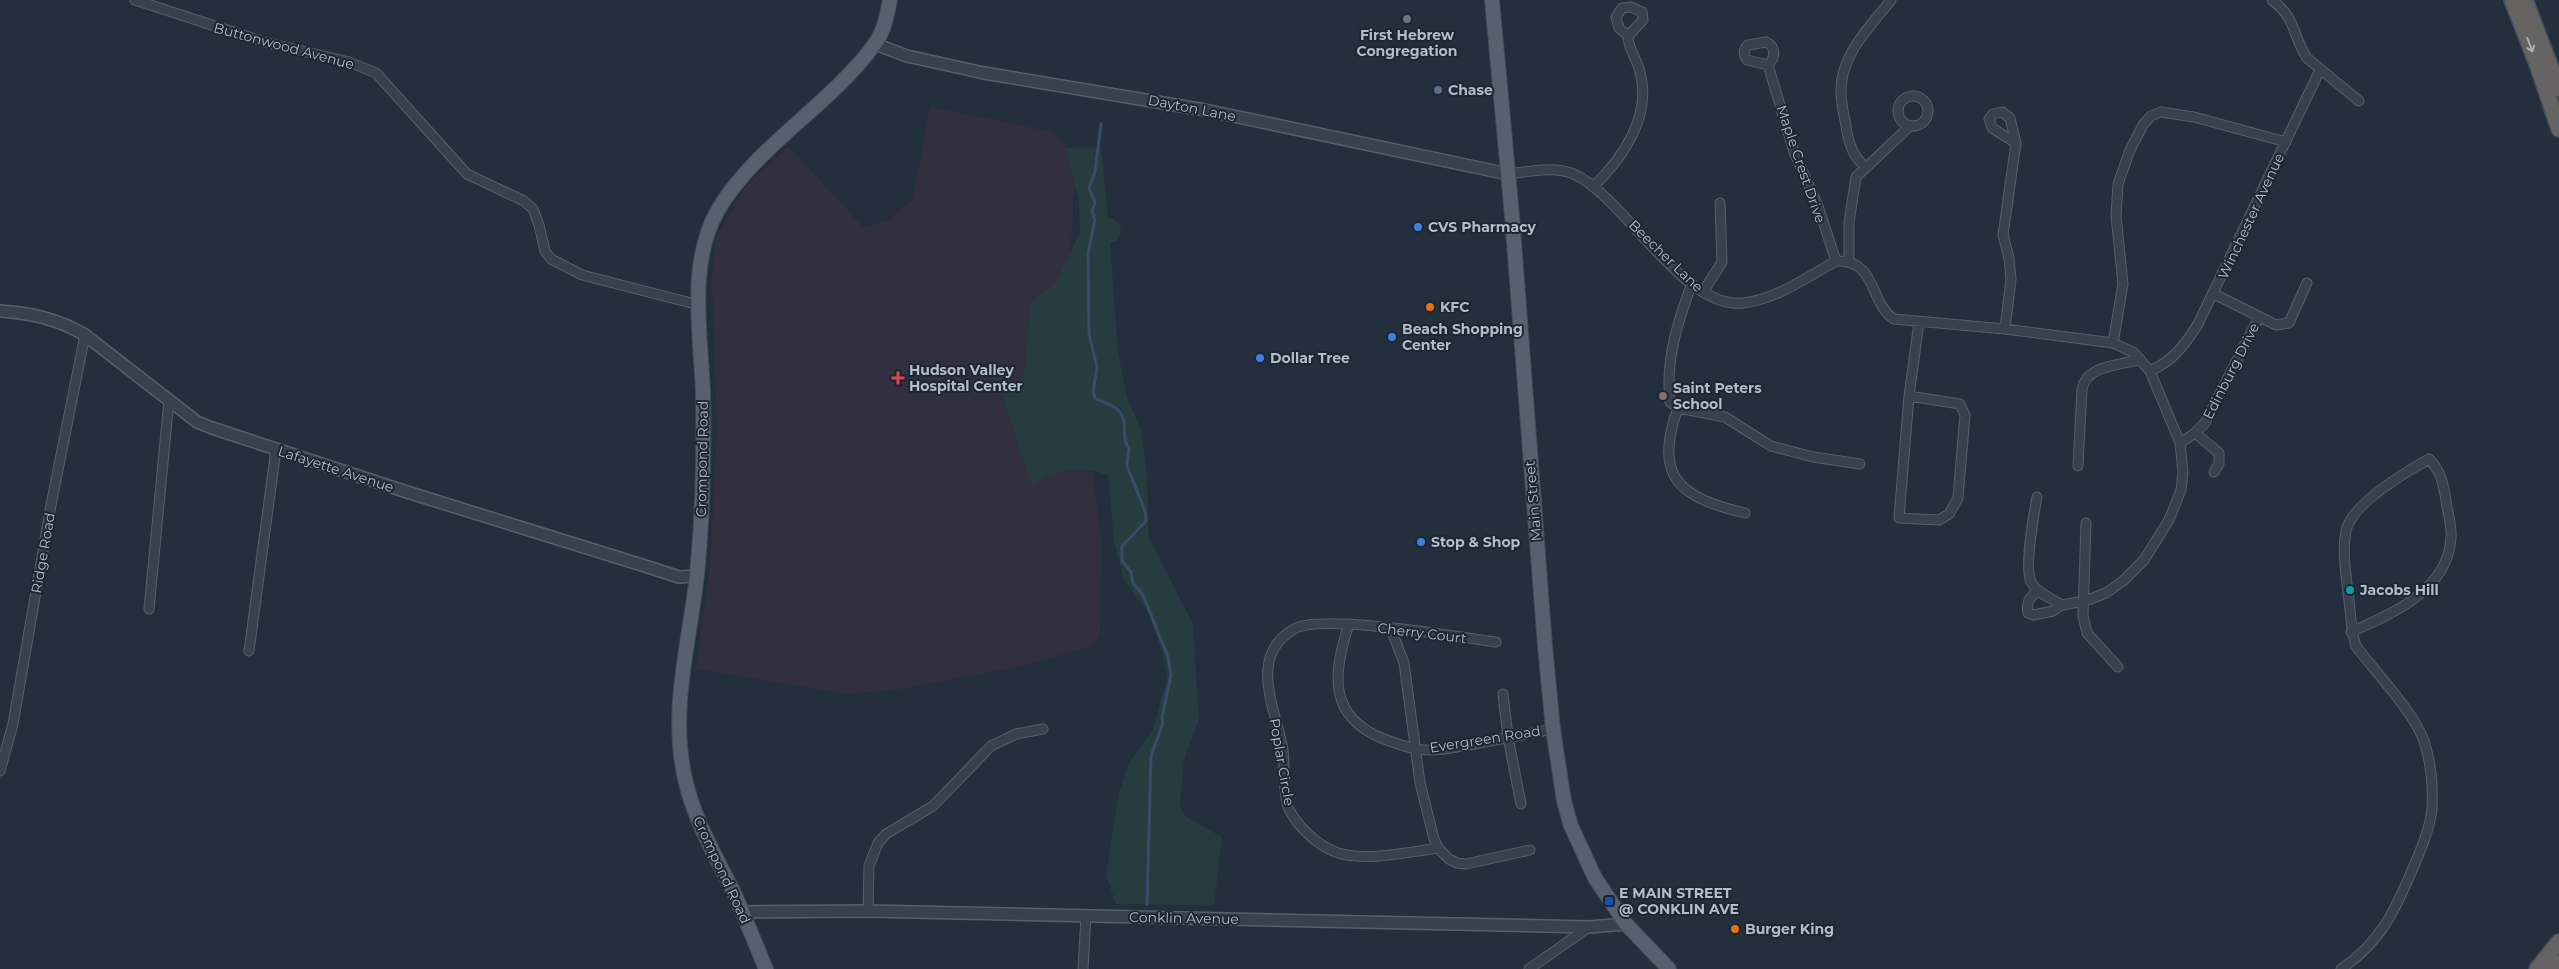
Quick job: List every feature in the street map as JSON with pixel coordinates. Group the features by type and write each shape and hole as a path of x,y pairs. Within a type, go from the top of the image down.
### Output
{"highway":[{"path":"2512,0 2538,64 2559,129"},
{"path":"2525,0 2559,89"},
{"path":"2536,969 2559,942"},
{"path":"2554,969 2559,963"}],"main road":[{"name":"Crompond Road","path":"766,969 743,912 697,818 684,775 680,752 680,682 697,576 703,456 699,305 703,249 716,212 726,197 749,170 834,89 875,44 882,29 890,0"},
{"name":"Main Street","path":"1492,0 1553,729 1564,801 1571,826 1595,878 1626,924 1669,969"}],"street":[{"name":"Buttonwood Avenue","path":"135,0 264,42 349,62 376,74 467,174 524,200 533,209 540,225 545,251 551,259 582,275 699,305"},
{"path":"1865,166 1854,153 1847,132 1840,92 1847,60 1858,42 1891,0"},
{"path":"2272,0 2291,20 2306,58 2359,101"},
{"path":"1593,187 1626,147 1643,109 1640,72 1630,49 1628,36"},
{"name":"Dayton Lane","path":"875,44 907,56 976,72 1206,110 1508,174"},
{"name":"Maple Crest Drive","path":"1768,65 1794,152 1818,206 1836,261"},
{"path":"2286,142 2320,70"},
{"name":"Winchester Avenue","path":"2113,343 2124,284 2116,224 2118,184 2130,150 2143,125 2151,116 2161,112 2194,117 2286,142 2214,294 2184,346 2163,366 2150,370"},
{"path":"1849,262 1849,222 1856,177 1865,166 1909,127"},
{"path":"2005,329 2011,279 2009,258 2003,235 2016,143"},
{"name":"Beecher Lane","path":"1508,174 1551,170 1576,175 1607,198 1676,270 1703,292 1724,303 1742,304 1759,300 1836,261"},
{"path":"1703,292 1722,262 1720,203"},
{"path":"1836,261 1849,262 1868,276 1885,313 1894,319 2005,329 2113,343 2132,352 2150,370 2180,443 2183,473 2177,504 2158,540 2144,560 2123,581 2106,593 2085,601 2062,604 2053,612 2034,615 2028,612 2027,601 2038,590"},
{"path":"1692,283 1678,321 1669,368 1670,402 1678,408 1725,417 1771,446 1813,457 1860,464"},
{"path":"2214,294 2276,325 2288,323 2306,283"},
{"name":"Lafayette Avenue","path":"0,310 45,317 71,326 197,422 276,449 679,577 697,576"},
{"name":"Edinburg Drive","path":"2180,443 2195,433 2205,423 2259,317"},
{"path":"1909,396 1960,404 1965,415 1958,498 1949,514 1939,520 1899,518 1909,396 1919,322"},
{"name":"Ridge Road","path":"0,771 13,724 53,495 85,335"},
{"path":"2078,466 2082,388 2085,379 2093,372 2140,359"},
{"path":"148,609 169,400"},
{"path":"1678,408 1670,437 1670,454 1672,469 1680,485 1686,491 1702,500 1745,513"},
{"path":"2195,433 2219,453 2219,464 2214,472"},
{"path":"249,651 276,449"},
{"path":"2340,969 2375,940 2394,912 2422,846 2432,810 2431,771 2424,740 2412,717 2356,646 2351,632 2345,560 2346,529 2356,512 2370,498 2429,459 2441,473 2451,537 2442,570 2426,590 2386,616 2351,632"},
{"path":"2037,497 2030,546 2031,582 2038,590 2062,604"},
{"path":"2086,523 2085,601 2083,616 2087,633 2118,667"},
{"name":"Poplar Circle","path":"1349,624 1312,623 1294,628 1274,648 1269,663 1267,694 1282,746 1288,806 1296,821 1314,839 1335,852 1371,855 1438,848"},
{"name":"Evergreen Road","path":"1349,624 1340,650 1337,678 1346,711 1368,731 1396,743 1428,750 1446,749 1553,729"},
{"name":"Cherry Court","path":"1349,624 1496,642"},
{"path":"1391,630 1404,662 1424,800 1438,848 1456,863 1466,864 1530,850"},
{"path":"1503,694 1508,737 1521,804"},
{"path":"868,911 869,866 878,842 886,834 933,806 991,746 1016,734 1043,729"},
{"name":"Conklin Avenue","path":"743,912 868,911 1588,927 1626,924"},
{"path":"1083,969 1086,916"},
{"path":"1529,969 1588,927"}],"shaded area":[{"name":"Hudson Valley Hospital Center","path":"930,107 1052,132 1076,157 1069,279 1101,541 1100,634 1094,646 1012,668 900,689 847,694 696,669 710,567 717,431 712,276 716,237 746,186 788,146 863,227 887,221 913,199"}],"green space":[{"path":"1066,148 1101,148 1108,216 1119,223 1121,231 1118,240 1110,243 1118,352 1127,398 1141,429 1147,475 1149,538 1193,624 1199,719 1184,760 1180,805 1186,817 1222,837 1214,905 1116,904 1106,875 1119,792 1128,764 1153,730 1167,678 1162,650 1147,610 1124,580 1114,541 1108,475 1077,469 1060,472 1031,484 1003,398 1024,375 1031,301 1054,285 1080,233 1079,204"}],"waterway":[{"path":"1101,124 1095,172 1089,188 1095,203 1092,211 1095,220 1088,253 1089,334 1097,367 1093,392 1095,398 1117,409 1124,420 1125,439 1129,448 1127,466 1145,511 1146,521 1122,546 1122,561 1131,572 1133,583 1143,595 1168,657 1171,675 1162,717 1163,723 1151,756 1147,904"}],"place":[{"name":"First Hebrew Congregation","path":"1407,19"},
{"name":"Chase","path":"1438,90"},
{"name":"CVS Pharmacy","path":"1418,227"},
{"name":"KFC","path":"1430,307"},
{"name":"Beach Shopping Center","path":"1392,337"},
{"name":"Dollar Tree","path":"1260,358"},
{"name":"Hudson Valley Hospital Center","path":"898,378"},
{"name":"Saint Peters School","path":"1663,396"},
{"name":"Stop & Shop","path":"1421,542"},
{"name":"Jacobs Hill","path":"2350,590"},
{"name":"E MAIN STREET @ CONKLIN AVE","path":"1609,901"},
{"name":"Burger King","path":"1735,929"}]}
